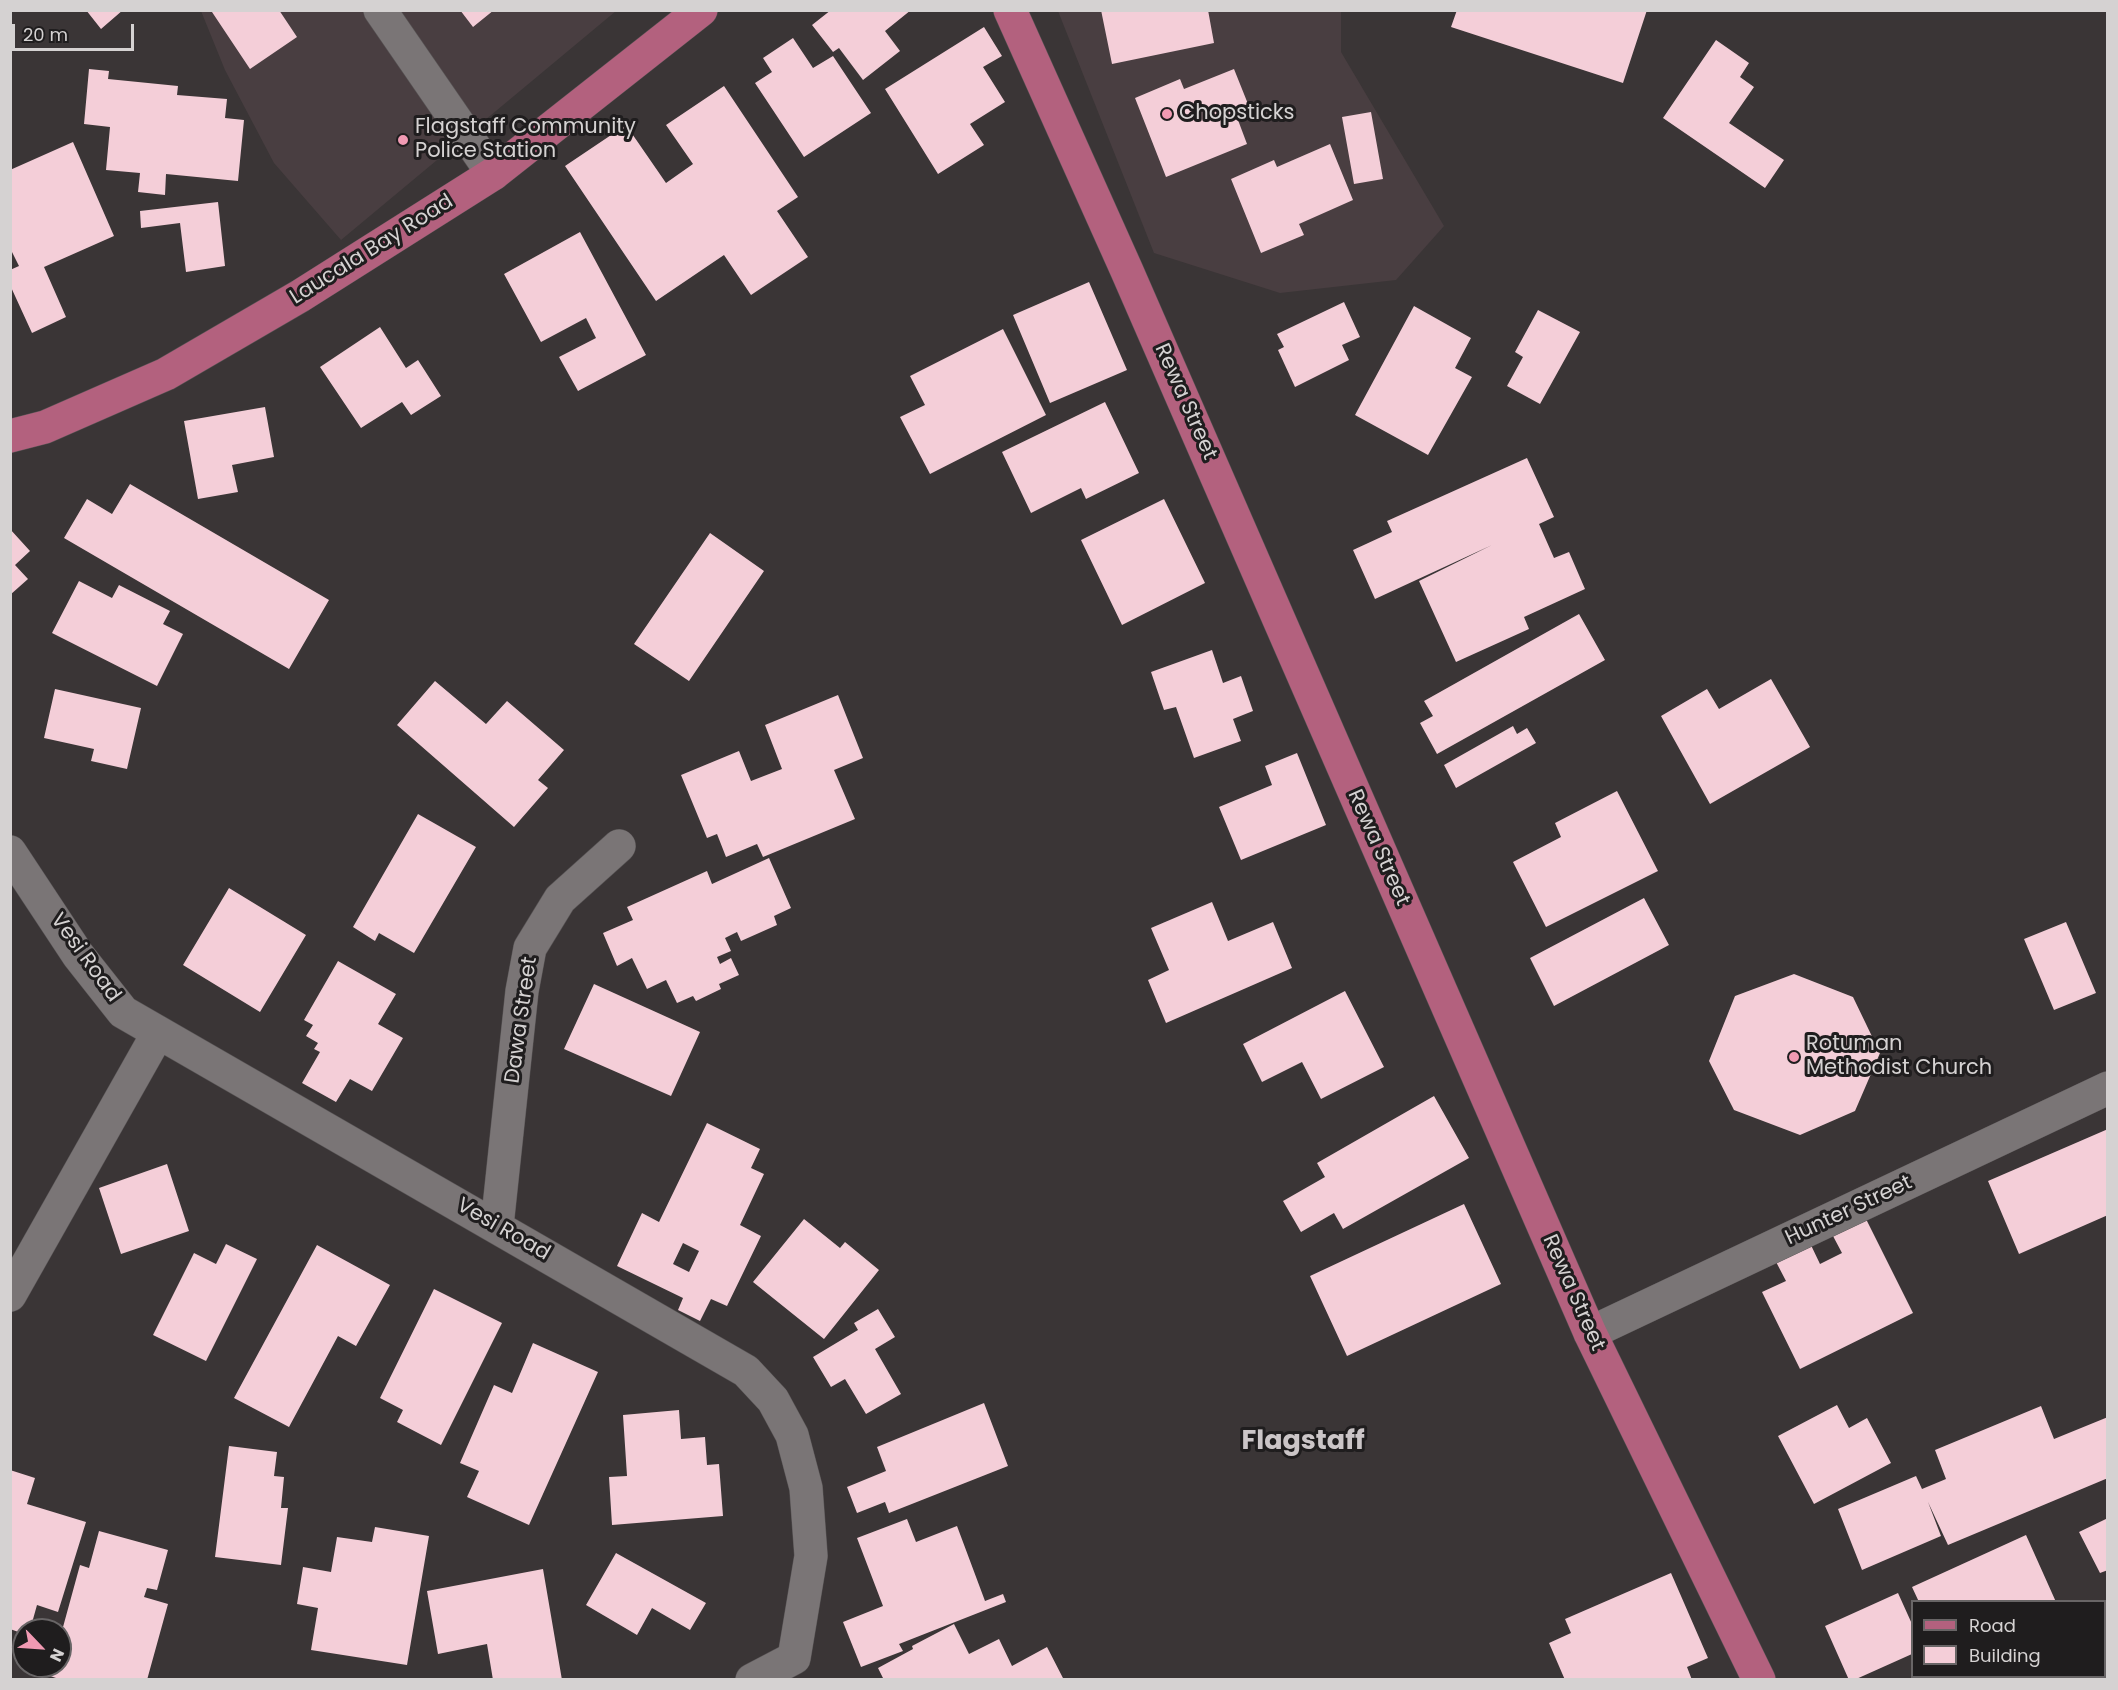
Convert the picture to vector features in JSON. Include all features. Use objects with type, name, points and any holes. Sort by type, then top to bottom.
[{"type":"main road","name":"Laucala Bay Road","points":[[10,436],[45,427],[166,374],[300,296],[493,174],[702,10]]},
{"type":"main road","name":"Rewa Street","points":[[1010,10],[1127,271],[1590,1333],[1759,1680]]},
{"type":"street","points":[[380,10],[493,174]]},
{"type":"street","name":"Dawa Street","points":[[497,1226],[522,991],[530,948],[560,899],[619,846]]},
{"type":"street","name":"Vesi Road","points":[[10,852],[78,955],[123,1012],[746,1371],[773,1400],[792,1435],[806,1488],[811,1556],[800,1669],[752,1680]]},
{"type":"street","points":[[10,1295],[158,1033]]},
{"type":"street","name":"Hunter Street","points":[[1590,1333],[2108,1088]]},
{"type":"shaded area","points":[[201,11],[616,11],[341,240],[274,163],[225,70]]},
{"type":"shaded area","points":[[1058,11],[1341,11],[1341,52],[1444,226],[1396,280],[1280,293],[1154,253]]},
{"type":"building","points":[[86,10],[123,10],[101,29]]},
{"type":"building","points":[[214,10],[279,10],[297,37],[250,69],[212,12]]},
{"type":"building","points":[[460,10],[494,10],[473,27]]},
{"type":"building","points":[[831,10],[911,10],[885,31],[900,51],[863,80],[839,48],[833,52],[812,25]]},
{"type":"building","points":[[1101,10],[1208,10],[1214,43],[1112,64]]},
{"type":"building","points":[[1457,10],[1647,10],[1623,83],[1451,27]]},
{"type":"building","points":[[984,27],[1002,56],[983,67],[1005,102],[970,124],[984,145],[938,174],[885,89]]},
{"type":"building","points":[[793,38],[813,68],[833,56],[871,113],[804,157],[755,83],[772,72],[763,58]]},
{"type":"building","points":[[1716,40],[1749,63],[1740,77],[1754,87],[1729,123],[1784,160],[1765,188],[1663,118]]},
{"type":"building","points":[[89,69],[109,71],[108,79],[178,86],[177,95],[227,99],[225,118],[244,120],[238,181],[166,174],[165,195],[138,192],[140,173],[106,170],[110,127],[84,124]]},
{"type":"building","points":[[1234,69],[1252,114],[1238,120],[1247,144],[1166,177],[1135,98],[1180,79],[1184,89]]},
{"type":"building","points":[[724,86],[798,197],[777,211],[808,257],[751,295],[724,255],[656,301],[565,166],[626,125],[666,183],[693,164],[666,125]]},
{"type":"building","points":[[1371,112],[1383,179],[1354,184],[1342,117]]},
{"type":"building","points":[[73,142],[114,236],[44,267],[66,317],[32,333],[10,285],[10,270],[19,266],[10,248],[10,170]]},
{"type":"building","points":[[1330,144],[1353,200],[1299,224],[1304,235],[1261,253],[1231,179],[1274,160],[1277,167]]},
{"type":"building","points":[[218,202],[225,266],[186,272],[180,223],[141,228],[140,211]]},
{"type":"building","points":[[580,232],[646,355],[578,391],[559,357],[596,338],[586,318],[541,342],[504,274]]},
{"type":"building","points":[[1089,282],[1127,370],[1050,403],[1013,315]]},
{"type":"building","points":[[1344,302],[1360,337],[1342,345],[1349,360],[1295,387],[1278,350],[1284,347],[1277,334]]},
{"type":"building","points":[[1414,306],[1471,338],[1455,368],[1472,377],[1428,455],[1355,415]]},
{"type":"building","points":[[1538,310],[1580,332],[1540,404],[1507,386],[1523,357],[1515,352]]},
{"type":"building","points":[[380,327],[406,368],[418,360],[441,396],[411,415],[402,402],[361,428],[320,367]]},
{"type":"building","points":[[1003,329],[1046,415],[930,474],[900,417],[925,405],[910,376]]},
{"type":"building","points":[[1105,402],[1139,473],[1086,499],[1081,488],[1031,513],[1002,452]]},
{"type":"building","points":[[265,407],[274,457],[232,465],[238,492],[198,499],[184,421]]},
{"type":"building","points":[[1527,458],[1554,517],[1539,524],[1554,558],[1569,552],[1585,589],[1524,617],[1529,629],[1456,662],[1419,581],[1492,545],[1375,599],[1353,550],[1392,532],[1387,521]]},
{"type":"building","points":[[130,484],[329,600],[289,669],[64,538],[87,499],[112,514]]},
{"type":"building","points":[[1164,499],[1205,583],[1122,625],[1081,540]]},
{"type":"building","points":[[10,529],[30,551],[15,565],[28,579],[10,595]]},
{"type":"building","points":[[710,533],[764,571],[689,681],[634,644]]},
{"type":"building","points":[[79,581],[112,598],[119,585],[170,611],[163,624],[183,634],[157,686],[52,633]]},
{"type":"building","points":[[1579,614],[1605,660],[1437,754],[1420,723],[1433,716],[1424,701]]},
{"type":"building","points":[[1212,650],[1223,683],[1241,676],[1253,711],[1233,719],[1241,741],[1194,758],[1176,707],[1164,710],[1151,672]]},
{"type":"building","points":[[1771,679],[1810,747],[1710,804],[1661,716],[1707,689],[1719,709]]},
{"type":"building","points":[[435,681],[486,724],[507,701],[564,750],[538,780],[548,788],[514,827],[397,725]]},
{"type":"building","points":[[55,689],[141,708],[127,769],[91,761],[94,749],[44,738]]},
{"type":"building","points":[[838,695],[863,758],[834,770],[855,819],[763,857],[757,844],[726,857],[717,834],[707,838],[681,775],[739,751],[751,781],[782,769],[765,725]]},
{"type":"building","points":[[1513,726],[1517,734],[1527,728],[1536,743],[1456,788],[1444,765]]},
{"type":"building","points":[[1297,753],[1326,825],[1241,860],[1219,807],[1272,785],[1265,766]]},
{"type":"building","points":[[1617,791],[1658,871],[1546,927],[1513,862],[1561,837],[1555,823]]},
{"type":"building","points":[[418,814],[476,847],[414,953],[379,933],[375,941],[353,927]]},
{"type":"building","points":[[769,858],[791,908],[774,916],[777,925],[741,941],[737,932],[725,938],[731,951],[717,957],[720,964],[731,958],[739,975],[719,984],[721,989],[696,1001],[693,996],[677,1003],[666,980],[647,989],[632,958],[617,966],[603,933],[633,920],[627,907],[707,871],[712,884]]},
{"type":"building","points":[[229,888],[306,935],[260,1012],[183,965]]},
{"type":"building","points":[[1644,898],[1669,945],[1554,1006],[1530,958]]},
{"type":"building","points":[[1212,902],[1228,941],[1273,922],[1292,968],[1166,1023],[1148,980],[1169,970],[1151,928]]},
{"type":"building","points":[[2066,922],[2096,993],[2054,1010],[2024,939]]},
{"type":"building","points":[[338,961],[396,994],[378,1024],[403,1038],[372,1091],[350,1079],[336,1102],[302,1083],[320,1052],[314,1049],[318,1043],[306,1036],[313,1025],[304,1020]]},
{"type":"building","name":"Rotuman Methodist Church","points":[[1794,974],[1853,997],[1880,1053],[1855,1111],[1800,1135],[1734,1110],[1709,1061],[1735,996]]},
{"type":"building","points":[[594,984],[700,1032],[671,1096],[564,1049]]},
{"type":"building","points":[[1345,991],[1384,1067],[1321,1099],[1302,1062],[1262,1082],[1243,1044]]},
{"type":"building","points":[[1434,1096],[1469,1158],[1343,1229],[1334,1213],[1301,1232],[1283,1201],[1325,1177],[1317,1163]]},
{"type":"building","points":[[707,1123],[760,1149],[751,1168],[764,1174],[740,1225],[761,1236],[727,1306],[711,1299],[700,1321],[678,1310],[683,1298],[617,1266],[642,1213],[659,1222]],"holes":[[[683,1243],[699,1251],[689,1272],[673,1264]]]},
{"type":"building","points":[[2108,1129],[2108,1215],[2019,1254],[1988,1181]]},
{"type":"building","points":[[167,1164],[189,1231],[121,1254],[99,1188]]},
{"type":"building","points":[[1464,1204],[1501,1284],[1347,1356],[1310,1276]]},
{"type":"building","points":[[804,1219],[840,1248],[845,1242],[879,1270],[824,1339],[753,1282]]},
{"type":"building","points":[[1866,1219],[1913,1313],[1800,1369],[1762,1292],[1786,1281],[1774,1258],[1809,1241],[1820,1264],[1842,1253],[1833,1236]]},
{"type":"building","points":[[226,1244],[257,1259],[206,1361],[153,1335],[194,1253],[216,1264]]},
{"type":"building","points":[[317,1245],[390,1285],[356,1346],[338,1336],[289,1427],[234,1398]]},
{"type":"building","points":[[434,1289],[502,1323],[441,1445],[397,1422],[403,1410],[380,1398]]},
{"type":"building","points":[[878,1309],[895,1337],[875,1349],[901,1394],[866,1414],[845,1379],[831,1387],[813,1357],[858,1330],[854,1323]]},
{"type":"building","points":[[533,1343],[598,1372],[529,1525],[467,1497],[479,1471],[460,1463],[494,1385],[512,1393]]},
{"type":"building","points":[[984,1403],[1008,1466],[889,1513],[885,1502],[857,1513],[847,1487],[886,1471],[877,1447]]},
{"type":"building","points":[[1837,1405],[1849,1428],[1867,1418],[1891,1463],[1814,1504],[1778,1436]]},
{"type":"building","points":[[2041,1406],[2054,1439],[2108,1417],[2108,1478],[1948,1545],[1928,1502],[1941,1536],[1862,1570],[1838,1509],[1916,1476],[1922,1489],[1946,1479],[1935,1450]]},
{"type":"building","points":[[679,1410],[681,1439],[705,1437],[707,1465],[719,1464],[723,1516],[612,1525],[609,1477],[627,1476],[623,1415]]},
{"type":"building","points":[[229,1446],[277,1452],[274,1476],[284,1477],[281,1508],[288,1508],[281,1565],[215,1557]]},
{"type":"building","points":[[10,1470],[35,1478],[27,1504],[86,1522],[58,1612],[37,1605],[33,1618],[12,1618],[12,1630],[10,1629]]},
{"type":"building","points":[[2108,1518],[2108,1570],[2100,1573],[2079,1532]]},
{"type":"building","points":[[907,1519],[916,1542],[957,1526],[985,1601],[1003,1594],[1006,1602],[899,1644],[903,1651],[861,1667],[843,1622],[883,1606],[857,1538]]},
{"type":"building","points":[[375,1527],[429,1536],[407,1665],[311,1650],[318,1608],[297,1604],[303,1567],[331,1572],[337,1537],[372,1542]]},
{"type":"building","points":[[99,1531],[168,1550],[157,1590],[147,1588],[144,1597],[168,1604],[147,1680],[62,1680],[56,1678],[72,1678],[72,1618],[65,1618],[80,1565],[89,1568]]},
{"type":"building","points":[[2026,1535],[2055,1600],[1918,1600],[1912,1587]]},
{"type":"building","points":[[616,1553],[706,1603],[690,1630],[652,1608],[637,1635],[586,1605]]},
{"type":"building","points":[[543,1569],[562,1680],[493,1680],[487,1644],[438,1654],[427,1591]]},
{"type":"building","points":[[1671,1573],[1708,1658],[1687,1667],[1692,1680],[1565,1680],[1549,1643],[1571,1633],[1565,1619]]},
{"type":"building","points":[[1898,1593],[1911,1622],[1911,1654],[1854,1680],[1849,1680],[1825,1626]]},
{"type":"building","points":[[954,1624],[969,1654],[999,1639],[1012,1666],[1047,1647],[1064,1680],[884,1680],[878,1668],[913,1649],[912,1646]]},
{"type":"building","points":[[2108,1671],[2108,1680],[2089,1680],[2106,1678]]},
{"type":"building","points":[[2042,1678],[2079,1678],[2080,1680],[2039,1680]]},
{"type":"place","name":"Chopsticks","points":[[1167,114]]},
{"type":"place","name":"Flagstaff Community Police Station","points":[[403,140]]},
{"type":"place","name":"Rotuman Methodist Church","points":[[1794,1057]]},
{"type":"district","name":"Flagstaff","points":[[1303,1442]]}]
